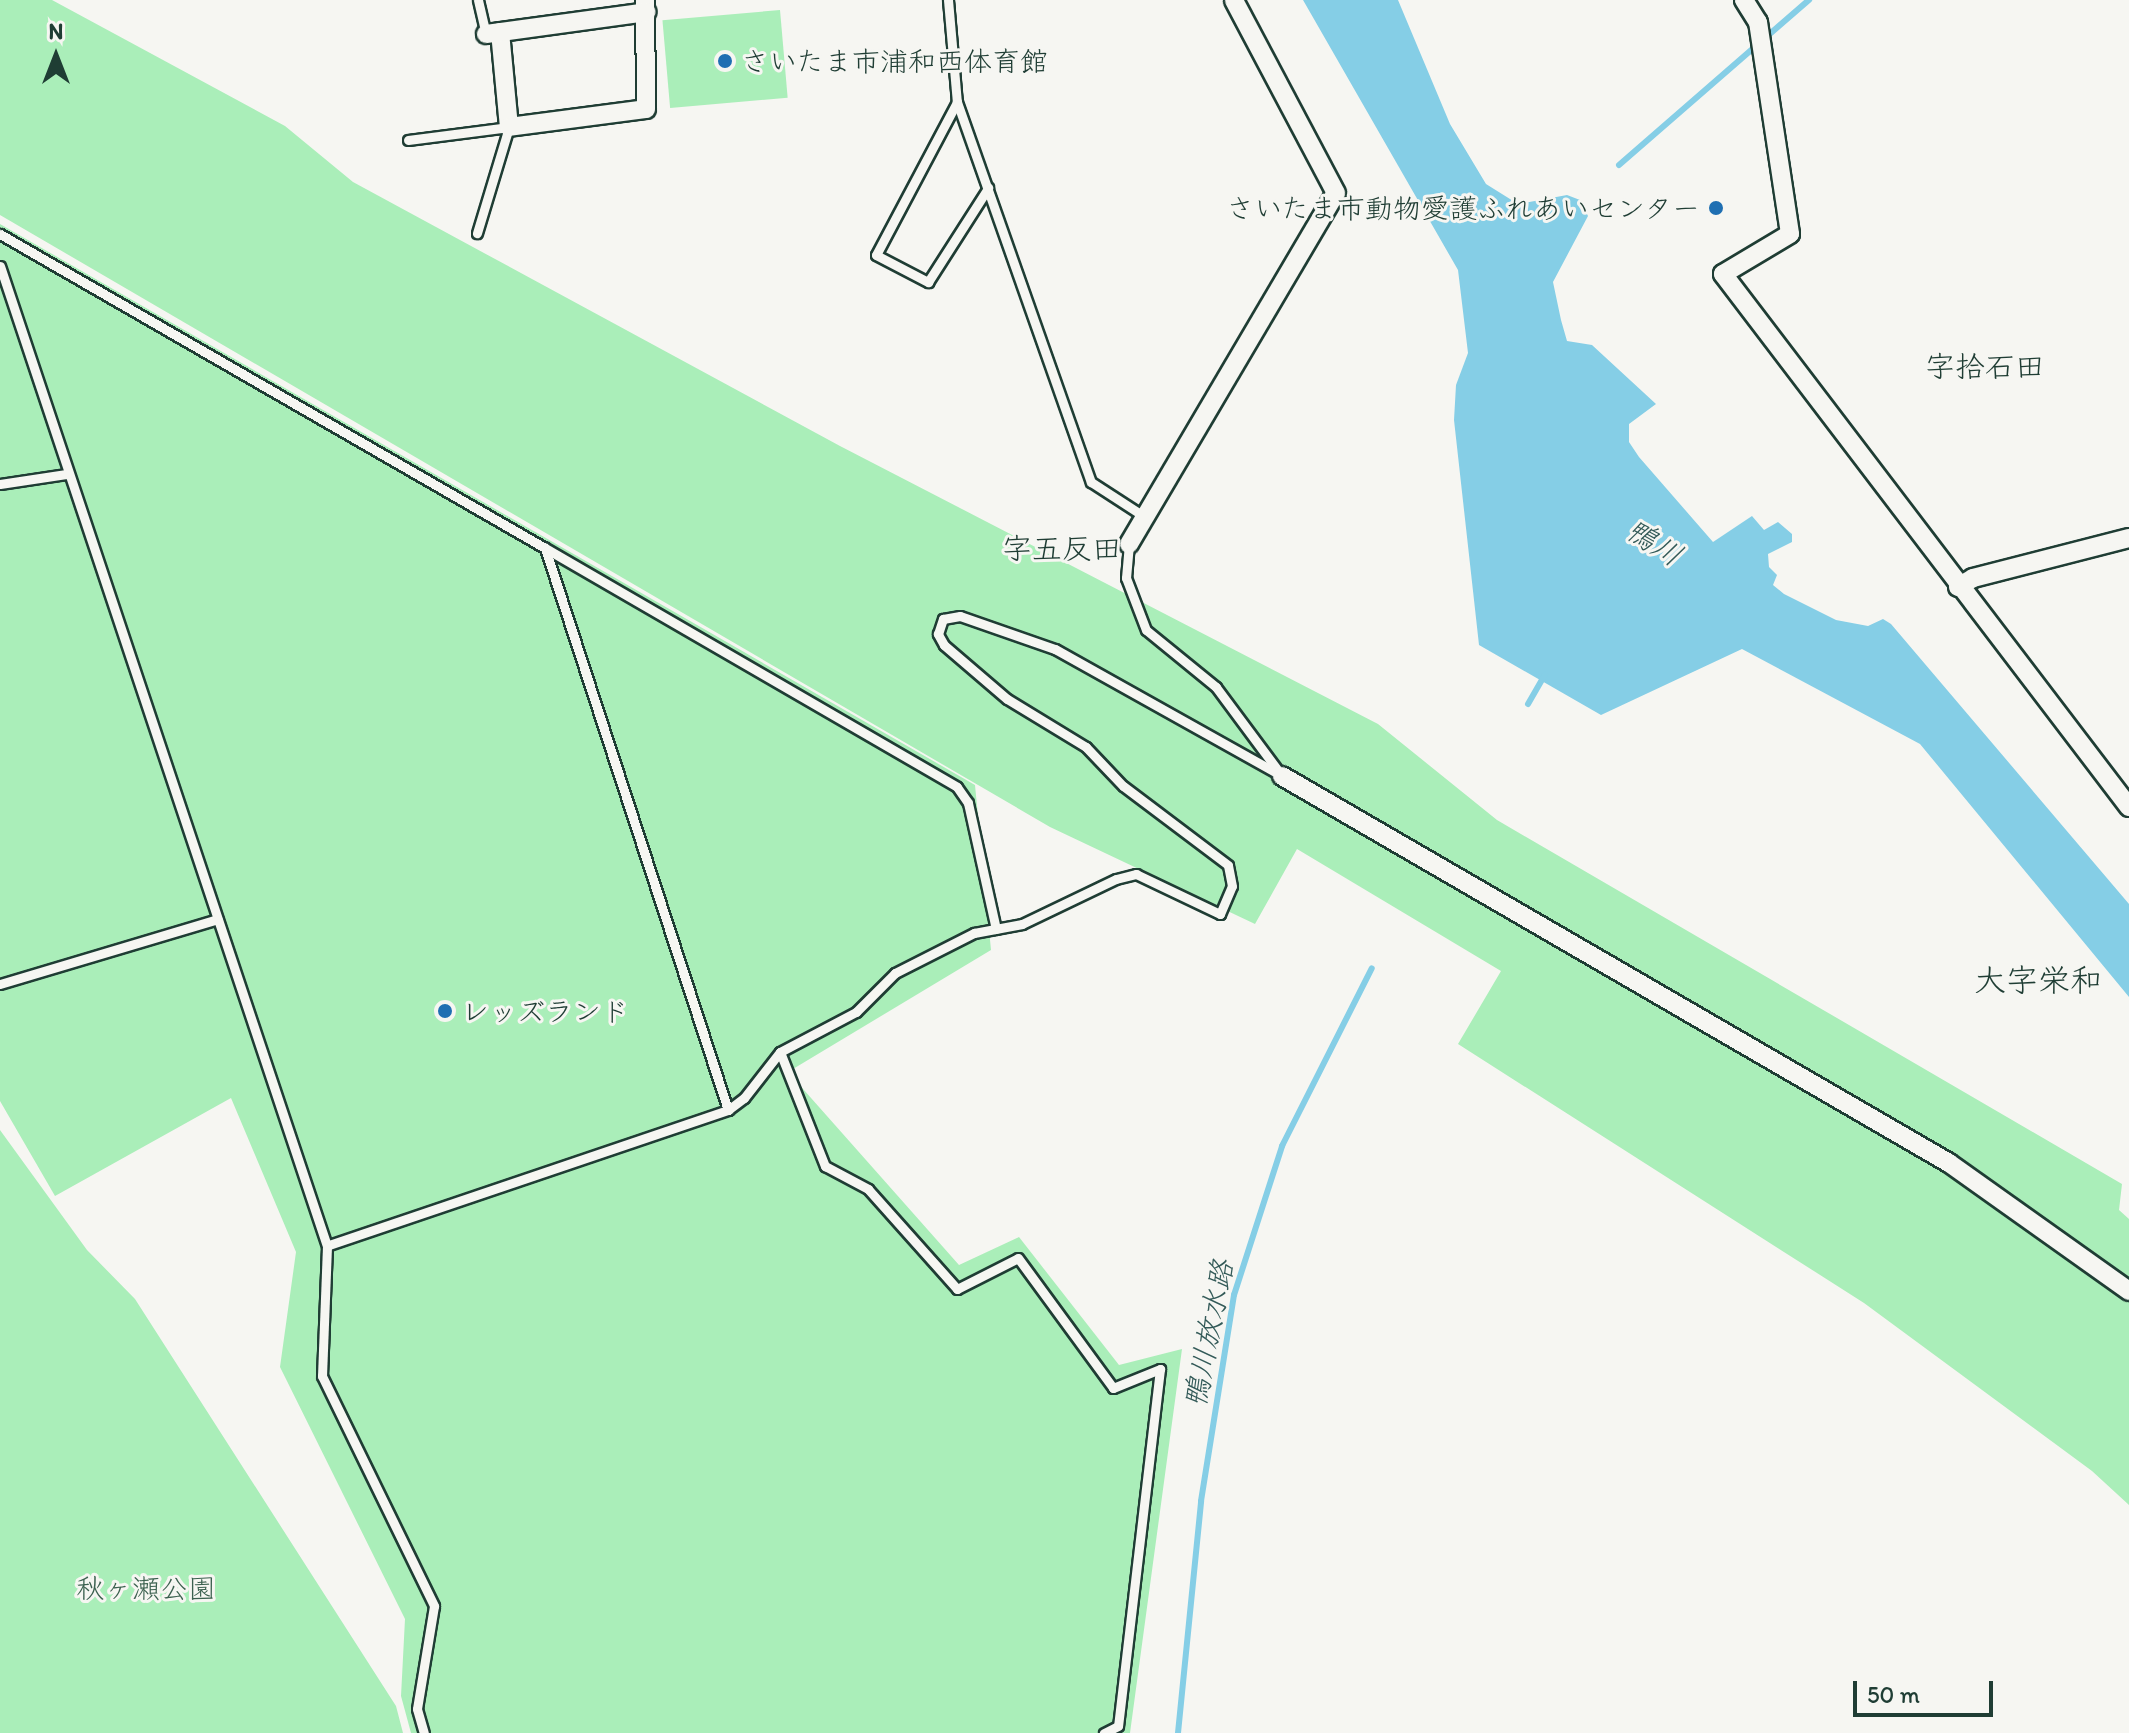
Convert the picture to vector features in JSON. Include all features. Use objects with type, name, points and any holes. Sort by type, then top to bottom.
[{"type":"street","points":[[1129,544],[1336,193],[1234,0]]},
{"type":"street","points":[[1744,0],[1759,32],[1790,234],[1723,274],[1958,587],[2129,807]]},
{"type":"street","points":[[646,6],[646,109],[509,127],[493,33],[646,6]]},
{"type":"street","points":[[1958,587],[1973,578],[2129,538]]},
{"type":"street","points":[[1282,776],[1937,1156],[2129,1291]]},
{"type":"lane","points":[[478,0],[493,33]]},
{"type":"lane","points":[[948,0],[957,102],[1091,482],[1145,517]]},
{"type":"lane","points":[[957,102],[876,255],[928,282],[988,188]]},
{"type":"lane","points":[[408,140],[509,127],[477,233]]},
{"type":"lane","points":[[0,234],[957,787],[968,803],[996,929]]},
{"type":"lane","points":[[0,266],[66,474],[327,1246],[322,1376],[434,1606],[417,1709],[424,1733]]},
{"type":"lane","points":[[0,484],[66,474]]},
{"type":"lane","points":[[1129,544],[1126,578],[1146,630],[1208,679],[1282,776]]},
{"type":"lane","points":[[545,548],[728,1110]]},
{"type":"lane","points":[[327,1246],[728,1110],[744,1098],[780,1052],[856,1012],[895,973],[974,933],[1022,924],[1116,879],[1136,874],[1220,914],[1233,874],[1217,856],[1123,786],[1086,747],[1022,710],[944,645],[939,623],[949,615],[1055,649],[1282,776]]},
{"type":"lane","points":[[0,984],[218,919]]},
{"type":"lane","points":[[780,1052],[825,1166],[868,1189],[957,1289],[1018,1258],[1113,1388],[1160,1369],[1118,1726],[1104,1733]]},
{"type":"green space","points":[[0,0],[52,0],[285,126],[353,182],[840,446],[1378,724],[1497,820],[2122,1184],[2119,1210],[2129,1219],[2129,1505],[2092,1471],[1864,1303],[1458,1044],[1501,971],[1297,849],[1255,924],[1050,827],[0,215]]},
{"type":"green space","name":"さいたま市浦和西体育館","points":[[780,10],[788,98],[670,108],[662,20]]},
{"type":"green space","name":"レッズランド","points":[[0,224],[975,785],[991,950],[788,1072],[959,1265],[1019,1237],[1119,1365],[1182,1349],[1130,1733],[411,1733],[401,1696],[405,1619],[280,1367],[296,1252],[231,1098],[55,1196],[0,1101]]},
{"type":"green space","name":"秋ヶ瀬公園","points":[[0,1130],[87,1250],[135,1299],[396,1706],[403,1733],[0,1733]]},
{"type":"water","name":"鴨川","points":[[1303,0],[1398,0],[1450,124],[1486,184],[1518,204],[1567,195],[1580,200],[1588,216],[1553,282],[1561,320],[1567,341],[1592,345],[1656,404],[1629,424],[1629,442],[1639,457],[1713,542],[1752,516],[1764,530],[1778,522],[1792,534],[1792,542],[1768,554],[1769,567],[1777,575],[1773,585],[1784,594],[1836,620],[1868,626],[1883,619],[1891,624],[2129,904],[2129,997],[1920,744],[1742,649],[1601,715],[1479,645],[1454,420],[1456,385],[1468,353],[1458,270]]},
{"type":"waterway","points":[[1619,165],[1809,0]]},
{"type":"waterway","name":"鴨川放水路","points":[[1528,704],[1545,674]]},
{"type":"waterway","name":"鴨川放水路","points":[[1178,1733],[1201,1501],[1234,1295],[1282,1146],[1372,968]]},
{"type":"place","name":"さいたま市浦和西体育館","points":[[725,61]]},
{"type":"place","name":"さいたま市動物愛護ふれあいセンター","points":[[1716,208]]},
{"type":"place","name":"レッズランド","points":[[445,1011]]},
{"type":"district","name":"字拾石田","points":[[1985,367]]},
{"type":"district","name":"字五反田","points":[[1062,549]]},
{"type":"district","name":"大字栄和","points":[[2038,980]]}]
